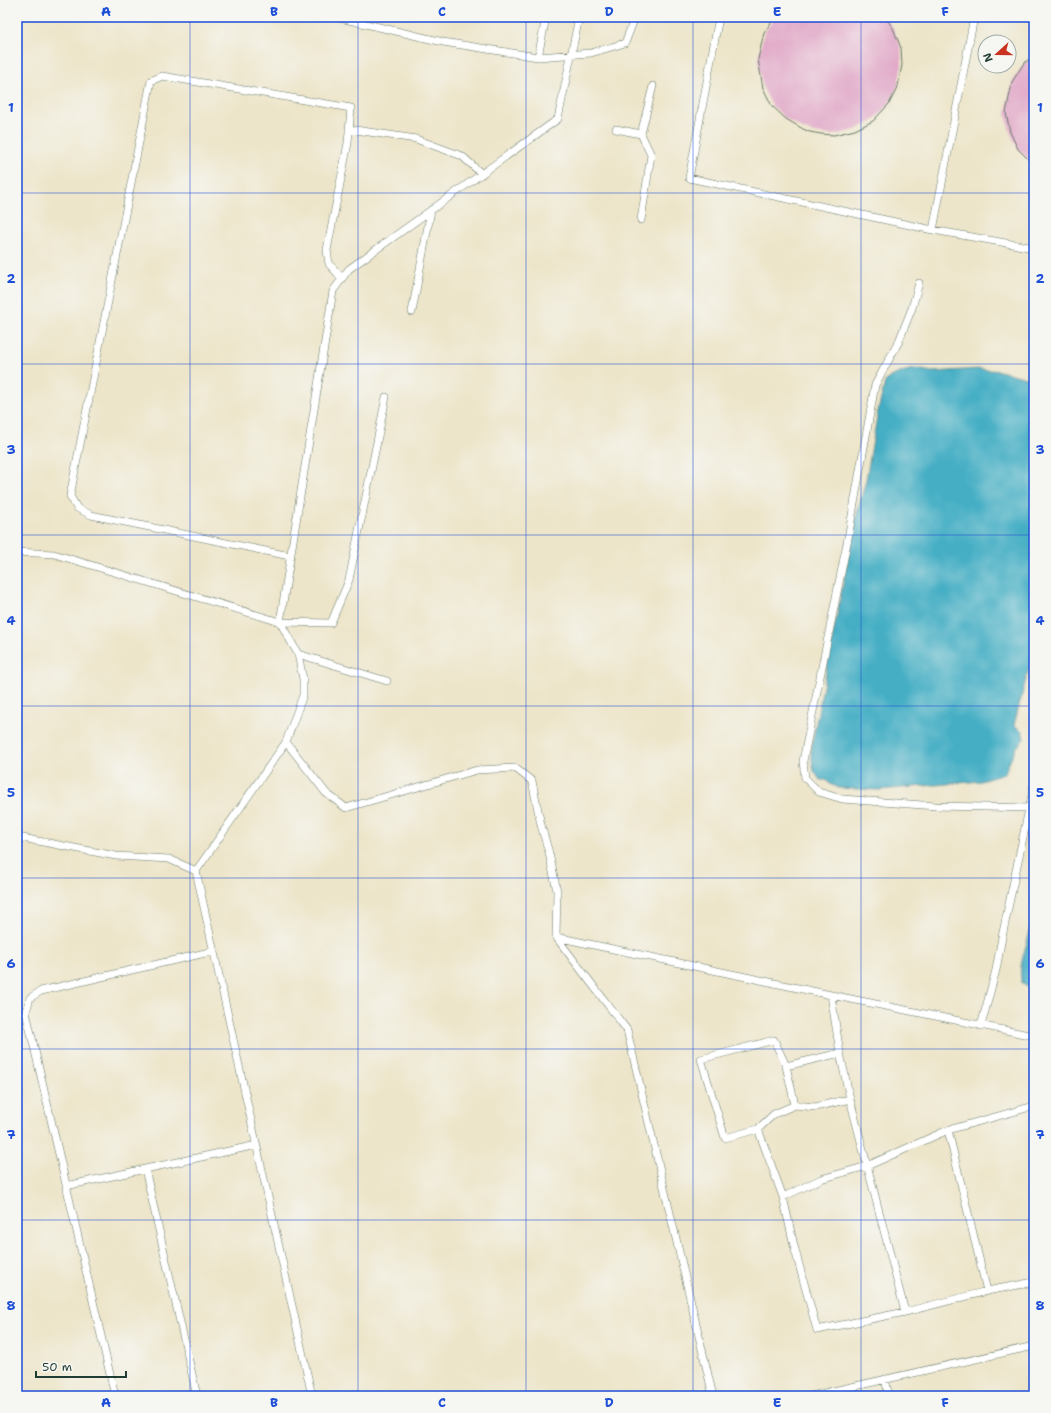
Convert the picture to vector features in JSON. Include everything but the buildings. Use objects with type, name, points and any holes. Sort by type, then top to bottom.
[{"type":"lane","points":[[336,17],[443,42],[538,57],[592,53],[625,42],[635,17]]},
{"type":"lane","points":[[538,57],[546,17]]},
{"type":"lane","points":[[312,1396],[196,871],[286,742],[303,695],[303,679],[298,654],[280,622],[332,291],[349,268],[558,120],[580,17]]},
{"type":"lane","points":[[719,17],[689,178],[933,230],[1034,248]]},
{"type":"lane","points":[[933,230],[974,17]]},
{"type":"lane","points":[[290,556],[90,515],[77,508],[70,496],[151,81],[162,76],[351,108],[342,176],[327,250],[329,264],[342,278]]},
{"type":"lane","points":[[641,220],[651,155],[641,134],[653,86]]},
{"type":"lane","points":[[349,129],[416,139],[462,156],[482,174]]},
{"type":"lane","points":[[616,129],[641,134]]},
{"type":"lane","points":[[412,312],[431,210]]},
{"type":"lane","points":[[919,283],[912,308],[899,341],[875,385],[848,538],[803,761],[806,778],[819,792],[842,799],[936,806],[1029,808]]},
{"type":"lane","points":[[17,552],[54,554],[280,622],[331,623],[349,580],[386,397]]},
{"type":"lane","points":[[298,654],[387,680]]},
{"type":"lane","points":[[286,742],[326,793],[346,808],[477,770],[515,768],[532,781],[557,891],[556,937],[628,1030],[713,1396]]},
{"type":"lane","points":[[982,1026],[996,970],[1034,785]]},
{"type":"lane","points":[[17,837],[116,856],[169,859],[196,871]]},
{"type":"lane","points":[[556,937],[1034,1036]]},
{"type":"lane","points":[[115,1396],[26,1012],[30,998],[41,991],[214,951]]},
{"type":"lane","points":[[831,995],[840,1054],[850,1099],[904,1312]]},
{"type":"lane","points":[[794,1105],[786,1066],[774,1040],[701,1059],[725,1138],[758,1129],[774,1114],[794,1105],[815,1107],[850,1099]]},
{"type":"lane","points":[[786,1066],[840,1054]]},
{"type":"lane","points":[[783,1197],[821,1179],[867,1166],[948,1130],[1034,1106]]},
{"type":"lane","points":[[758,1129],[783,1197],[795,1250],[817,1330],[904,1312],[987,1291],[1034,1282]]},
{"type":"lane","points":[[948,1130],[987,1291]]},
{"type":"lane","points":[[66,1186],[257,1145]]},
{"type":"lane","points":[[145,1169],[197,1396]]},
{"type":"lane","points":[[811,1396],[885,1378],[1034,1346]]},
{"type":"lane","points":[[885,1378],[889,1396]]},
{"type":"water","points":[[916,369],[932,372],[979,369],[1000,371],[1034,380],[1034,649],[1014,725],[1022,731],[1024,739],[1016,748],[1004,774],[981,781],[878,790],[839,788],[830,784],[826,780],[820,780],[814,771],[811,754],[813,739],[855,521],[866,480],[878,411],[885,382],[890,377],[905,371]]},
{"type":"water","points":[[1034,907],[1034,992],[1022,982],[1021,971],[1022,958],[1029,935]]}]
